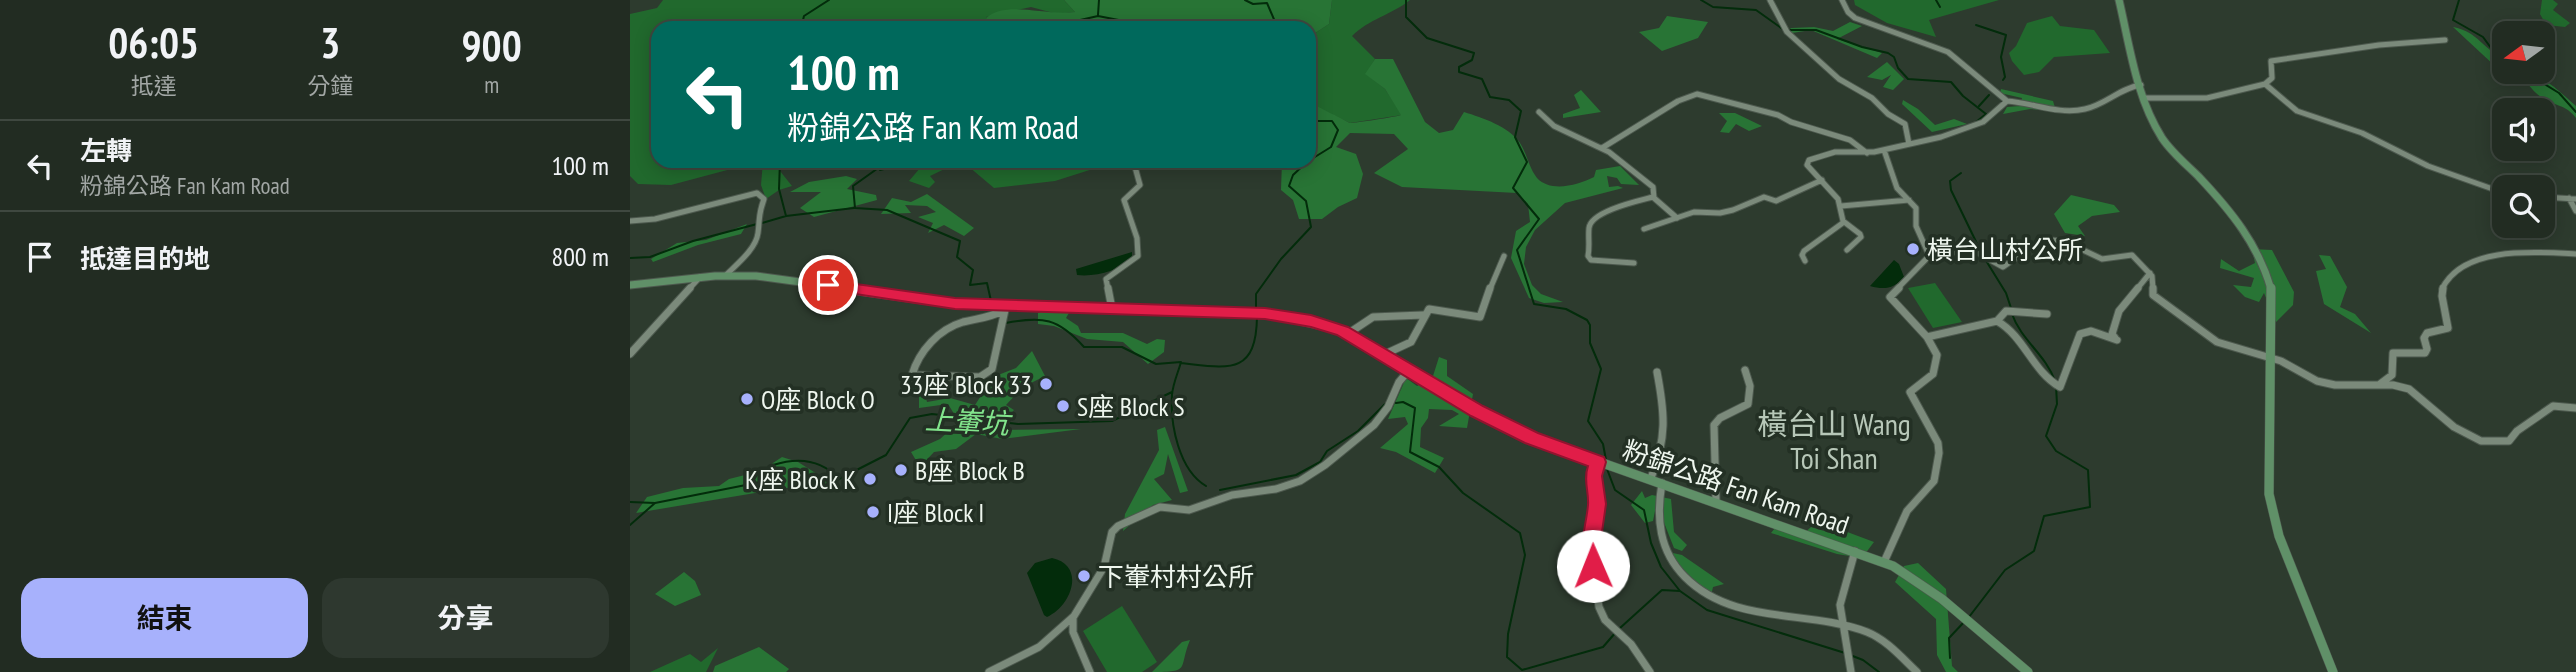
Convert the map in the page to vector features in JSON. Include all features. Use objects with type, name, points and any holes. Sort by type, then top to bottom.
[{"type":"main road","points":[[2119,0],[2151,121],[2165,142],[2242,226],[2258,248],[2267,270],[2272,293],[2269,494],[2276,526],[2333,672]]},
{"type":"main road","name":"粉錦公路 Fan Kam Road","points":[[630,285],[726,275],[787,279],[931,301],[1000,306],[1279,315],[1311,321],[1349,334],[1477,411],[1532,438],[1884,562],[1933,591],[2028,672]]},
{"type":"street","points":[[1770,0],[1786,30],[1839,79],[1872,98],[1888,114],[1902,122],[1907,128],[1909,144]]},
{"type":"street","points":[[1842,0],[1847,12],[1855,18],[1948,52],[2007,101],[2081,110],[2097,106],[2127,86],[2140,85]]},
{"type":"street","points":[[2144,98],[2209,97],[2265,84],[2272,78],[2271,61],[2379,45],[2445,40]]},
{"type":"street","points":[[2265,84],[2297,111],[2355,130],[2428,166],[2492,189]]},
{"type":"street","points":[[1602,148],[1614,136],[1651,120],[1685,96],[1697,94],[1778,115],[1791,122],[1850,140],[1867,153]]},
{"type":"street","points":[[1847,250],[1861,237],[1844,222],[1841,206],[1807,165],[1807,161],[1835,152],[1867,153],[1909,144],[1983,122],[2007,101]]},
{"type":"street","points":[[1539,112],[1554,126],[1602,148],[1653,187],[1653,197],[1677,218]]},
{"type":"street","points":[[1884,149],[1895,184],[1916,208],[1916,226],[1929,255]]},
{"type":"street","points":[[1112,309],[1106,279],[1138,256],[1137,239],[1124,200],[1140,185],[1135,168]]},
{"type":"street","points":[[1644,229],[1694,212],[1720,214],[1764,197],[1776,201],[1822,180]]},
{"type":"street","points":[[630,221],[655,219],[757,193],[764,200],[757,217],[757,238],[726,275]]},
{"type":"street","points":[[1634,263],[1591,260],[1588,256],[1591,242],[1589,227],[1593,219],[1605,212],[1653,197]]},
{"type":"street","points":[[2572,198],[2576,211]]},
{"type":"street","points":[[1841,206],[1857,201],[1879,203],[1909,200]]},
{"type":"street","points":[[1805,261],[1802,255],[1804,251],[1844,222]]},
{"type":"street","points":[[1884,562],[1907,511],[1936,475],[1938,443],[1910,392],[1912,387],[1933,374],[1937,367],[1937,355],[1927,337],[1890,296],[1929,255],[1974,251],[2003,267],[2041,241],[2055,240],[2069,243],[2102,259],[2133,256],[2150,273],[2153,295],[2222,345],[2270,358],[2326,384],[2378,385],[2409,389],[2463,433],[2492,443],[2512,439],[2517,431],[2553,406],[2576,408]]},
{"type":"street","points":[[2378,385],[2392,375],[2393,353],[2425,353],[2427,349],[2424,338],[2427,333],[2448,328],[2442,289],[2448,280],[2463,268],[2486,256],[2504,251],[2576,254]]},
{"type":"street","points":[[1385,354],[1410,342],[1423,315],[1433,308],[1476,318],[1481,316],[1488,300],[1495,269],[1504,256]]},
{"type":"street","points":[[1997,321],[2010,330],[2026,348],[2049,383],[2060,387],[2080,334],[2091,331],[2117,340],[2112,334],[2119,311],[2150,273]]},
{"type":"street","points":[[630,354],[700,277]]},
{"type":"street","points":[[1000,306],[992,369],[987,374],[980,377],[912,375],[915,364],[937,334],[963,322],[990,318],[1000,306]]},
{"type":"street","points":[[1927,337],[1997,321],[2006,311],[2047,314]]},
{"type":"street","points":[[1349,334],[1368,318],[1423,315]]},
{"type":"street","points":[[989,672],[1039,647],[1074,616],[1104,567],[1112,532],[1118,526],[1160,507],[1189,510],[1232,495],[1276,489],[1300,481],[1325,466],[1374,425],[1388,407],[1399,382],[1410,369]]},
{"type":"street","points":[[1716,501],[1714,425],[1721,417],[1740,411],[1746,406],[1751,390],[1745,370]]},
{"type":"street","points":[[1651,478],[1664,447],[1666,433],[1657,372]]},
{"type":"street","points":[[1598,462],[1593,476],[1597,504],[1590,546],[1600,607],[1605,620],[1626,640],[1650,672]]},
{"type":"street","points":[[1662,483],[1658,509],[1663,544],[1674,565],[1691,586],[1717,603],[1731,608],[1842,625],[1875,637],[1917,672]]},
{"type":"street","points":[[1852,672],[1842,625],[1841,598],[1855,551]]},
{"type":"street","points":[[1074,616],[1073,632],[1090,672]]},
{"type":"shaded area","points":[[663,0],[1064,0],[1075,12],[1057,14],[1031,7],[986,17],[989,21],[651,21],[651,168],[735,168],[671,185],[638,184],[630,176],[630,14],[657,8]]},
{"type":"shaded area","points":[[1332,0],[1410,0],[1352,36],[1375,59],[1366,74],[1385,89],[1402,115],[1350,123],[1316,106],[1316,32],[1329,24]]},
{"type":"shaded area","points":[[1854,0],[1999,0],[1929,20],[1936,37],[1887,23],[1855,5]]},
{"type":"shaded area","points":[[2542,0],[2553,0],[2558,4],[2553,10],[2570,23],[2565,27],[2555,26],[2555,21],[2544,21],[2540,14]]},
{"type":"shaded area","points":[[2052,16],[2060,26],[2094,30],[2110,53],[2054,57],[2039,72],[2024,75],[2009,53],[2016,46],[2027,23]]},
{"type":"shaded area","points":[[762,168],[778,168],[792,186],[779,190],[766,199],[761,185]]},
{"type":"shaded area","points":[[920,168],[947,168],[930,176],[935,182],[929,188],[909,181]]},
{"type":"shaded area","points":[[970,168],[1096,168],[1055,181],[994,188]]},
{"type":"shaded area","points":[[1132,252],[1132,257],[1127,262],[1114,269],[1100,274],[1077,275],[1076,269]]},
{"type":"shaded area","points":[[1894,260],[1899,264],[1904,277],[1889,288],[1870,286]]},
{"type":"shaded area","points":[[1935,283],[1962,322],[1933,328],[1908,288]]},
{"type":"shaded area","points":[[1052,558],[1063,562],[1069,569],[1072,586],[1063,604],[1047,617],[1027,573],[1035,563]]},
{"type":"shaded area","points":[[1122,606],[1157,662],[1142,672],[1107,672],[1083,631]]},
{"type":"shaded area","points":[[718,648],[706,672],[650,672],[690,654],[701,662]]},
{"type":"green space","points":[[1064,0],[1332,0],[1329,24],[1316,32],[1316,21],[989,21],[986,18],[1004,10],[1015,9],[1075,12]]},
{"type":"green space","points":[[1667,16],[1708,22],[1698,38],[1662,51],[1639,32],[1659,28]]},
{"type":"green space","points":[[1850,22],[1862,26],[1837,39],[1882,53],[1877,58],[1811,30],[1786,34],[1791,28],[1814,27],[1833,31]]},
{"type":"green space","points":[[2453,27],[2469,33],[2492,51],[2492,63]]},
{"type":"green space","points":[[1375,59],[1393,59],[1425,122],[1439,133],[1453,130],[1464,112],[1495,123],[1520,143],[1534,174],[1543,183],[1573,185],[1594,177],[1596,170],[1620,166],[1639,185],[1621,184],[1617,178],[1607,176],[1609,187],[1623,188],[1565,203],[1535,230],[1526,247],[1524,264],[1532,285],[1541,294],[1563,302],[1544,303],[1529,298],[1511,258],[1516,231],[1530,222],[1528,204],[1517,193],[1402,187],[1374,173],[1408,149],[1394,134],[1350,133],[1336,147],[1356,154],[1363,174],[1357,198],[1322,219],[1299,219],[1293,200],[1281,190],[1282,168],[1316,168],[1316,106],[1350,123],[1401,115],[1385,89],[1365,74]]},
{"type":"green space","points":[[1887,62],[1904,79],[1893,90],[1883,87],[1891,75],[1882,80],[1867,77]]},
{"type":"green space","points":[[2528,84],[2549,84],[2556,88],[2576,106],[2576,118],[2568,110],[2555,104],[2555,98],[2543,98]]},
{"type":"green space","points":[[2001,89],[2053,101],[2056,111],[2030,109],[2003,114],[2007,107],[2020,106],[2022,98],[2000,93]]},
{"type":"green space","points":[[1581,90],[1601,112],[1563,118],[1563,114],[1580,108],[1574,95]]},
{"type":"green space","points":[[1903,100],[1918,109],[1935,125],[1954,119],[1967,124],[1932,132],[1902,104]]},
{"type":"green space","points":[[1719,113],[1735,113],[1762,126],[1749,131],[1736,124],[1729,133],[1720,132],[1727,121]]},
{"type":"green space","points":[[846,176],[857,179],[847,189],[876,195],[877,200],[814,217],[800,208],[821,192],[790,192],[809,182]]},
{"type":"green space","points":[[927,194],[974,228],[964,236],[944,225],[928,233],[933,223],[918,217],[936,212],[927,206],[905,205],[911,213],[881,214],[892,198],[911,202]]},
{"type":"green space","points":[[2071,195],[2114,205],[2120,212],[2092,216],[2078,226],[2085,236],[2065,233],[2054,214]]},
{"type":"green space","points":[[747,224],[741,234],[698,245],[653,262],[651,259],[677,243],[706,240]]},
{"type":"green space","points":[[2252,249],[2272,250],[2294,292],[2293,305],[2276,322],[2264,293],[2259,302],[2245,297],[2233,285],[2251,287],[2254,278],[2220,268],[2221,259],[2239,271],[2255,263]]},
{"type":"green space","points":[[2319,255],[2330,256],[2347,287],[2340,307],[2355,314],[2371,333],[2324,304],[2316,271],[2326,269]]},
{"type":"green space","points":[[1058,306],[1070,311],[1066,318],[1078,326],[1081,333],[1123,333],[1147,344],[1157,339],[1165,340],[1164,352],[1148,364],[1123,342],[1087,339],[1054,326],[1038,324],[1038,313]]},
{"type":"green space","points":[[1032,351],[1045,376],[1023,387],[1006,405],[1014,410],[996,430],[1081,429],[1002,439],[976,434],[956,449],[934,452],[920,467],[911,452],[940,439],[959,422],[948,404],[919,408],[919,389],[913,389],[913,384],[921,379],[927,402],[950,398],[975,405],[993,377],[1016,368]]},
{"type":"green space","points":[[1439,357],[1447,360],[1447,376],[1473,394],[1467,428],[1439,426],[1459,414],[1452,410],[1429,409],[1428,418],[1421,428],[1420,447],[1444,458],[1435,473],[1396,452],[1380,448],[1408,424],[1405,417],[1388,419],[1406,378],[1417,386],[1433,376]]},
{"type":"green space","points":[[1165,427],[1188,491],[1180,493],[1168,454],[1164,474],[1154,479],[1172,500],[1153,505],[1123,531],[1125,514],[1159,450],[1157,430]]},
{"type":"green space","points":[[782,457],[798,462],[838,487],[784,488],[636,513],[647,497],[683,488],[719,486],[729,479],[761,471]]},
{"type":"green space","points":[[1642,491],[1645,498],[1652,495],[1671,499],[1674,532],[1687,545],[1682,551],[1674,548],[1663,520],[1655,511],[1653,521],[1645,523],[1631,505]]},
{"type":"green space","points":[[1811,527],[1834,534],[1842,530],[1874,542],[1862,558],[1837,554],[1771,533],[1775,528],[1800,537]]},
{"type":"green space","points":[[1673,553],[1682,555],[1724,584],[1713,587],[1711,596],[1676,564]]},
{"type":"green space","points":[[1918,563],[1946,589],[1952,666],[1958,672],[1946,672],[1937,655],[1936,619],[1895,582],[1904,566]]},
{"type":"green space","points":[[684,572],[695,581],[701,595],[675,606],[655,594]]},
{"type":"green space","points":[[1190,640],[1182,667],[1173,671],[1152,672],[1182,642]]},
{"type":"green space","points":[[759,647],[789,669],[786,672],[713,672],[715,666]]},
{"type":"waterway","points":[[803,21],[804,16],[829,0]]},
{"type":"waterway","points":[[1098,15],[1099,0]]},
{"type":"waterway","points":[[1245,0],[1253,4],[1267,3],[1275,21]]},
{"type":"waterway","points":[[1406,0],[1406,17],[1427,38],[1474,53],[1472,60],[1459,67],[1459,72],[1482,79],[1490,97],[1509,100],[1521,111],[1515,137],[1527,162],[1513,188],[1539,219],[1517,250],[1534,304],[1566,309],[1587,320],[1590,325],[1590,343],[1601,369],[1588,421],[1603,444],[1606,460]]},
{"type":"waterway","points":[[1701,0],[1713,7],[1756,10],[1784,30]]},
{"type":"waterway","points":[[1936,0],[1940,7]]},
{"type":"waterway","points":[[2459,0],[2453,20],[2483,37],[2492,49]]},
{"type":"waterway","points":[[1076,21],[1098,16],[1124,21]]},
{"type":"waterway","points":[[1976,25],[2006,35],[2001,57],[2005,77],[2003,80]]},
{"type":"waterway","points":[[1790,30],[1816,30],[1862,47],[1888,53],[1894,57],[1898,68],[1908,79],[1951,82],[1963,96],[1986,114],[1976,122]]},
{"type":"waterway","points":[[2544,84],[2559,93],[2576,112]]},
{"type":"waterway","points":[[1979,106],[1989,95]]},
{"type":"waterway","points":[[1316,121],[1332,121],[1338,130],[1331,147],[1316,156]]},
{"type":"waterway","points":[[780,168],[779,189],[786,216]]},
{"type":"waterway","points":[[878,168],[853,186],[855,208],[887,210],[960,241],[957,257],[973,270],[970,285],[987,283],[991,301]]},
{"type":"waterway","points":[[880,170],[888,168]]},
{"type":"waterway","points":[[1256,311],[1256,294],[1281,259],[1311,227],[1306,201],[1289,186],[1293,175],[1300,168]]},
{"type":"waterway","points":[[1961,173],[1950,181],[1951,190],[1982,254]]},
{"type":"waterway","points":[[786,216],[854,208]]},
{"type":"waterway","points":[[762,223],[786,216]]},
{"type":"waterway","points":[[630,258],[650,257],[693,241],[757,224]]},
{"type":"waterway","points":[[1985,259],[2006,293],[2011,308]]},
{"type":"waterway","points":[[2012,314],[2021,332],[2046,363],[2055,381]]},
{"type":"waterway","points":[[1181,363],[1225,366],[1245,359],[1251,350],[1257,317]]},
{"type":"waterway","points":[[1006,323],[1030,320],[1049,322],[1066,330],[1084,347],[1122,347],[1156,364],[1181,362],[1172,395],[1175,433],[1189,469],[1206,486]]},
{"type":"waterway","points":[[1969,617],[2005,570],[2034,551],[2044,516],[2090,507],[2088,470],[2056,451],[2046,436],[2057,404],[2056,386]]},
{"type":"waterway","name":"上輋坑","points":[[655,503],[761,482],[773,465],[791,461],[817,464],[839,479],[886,455],[910,418],[932,414],[1018,424],[1112,421],[1172,392]]},
{"type":"waterway","points":[[1396,403],[1403,402],[1415,408],[1410,452],[1439,467],[1463,493],[1520,533],[1525,555],[1508,634],[1507,657],[1522,670],[1603,647],[1616,632]]},
{"type":"waterway","points":[[1220,490],[1296,475],[1320,462],[1327,451],[1358,431],[1385,404]]},
{"type":"waterway","points":[[1607,469],[1615,490],[1644,510],[1651,543],[1661,567],[1680,591]]},
{"type":"waterway","name":"上輋坑","points":[[630,502],[655,503]]},
{"type":"waterway","points":[[630,525],[655,503]]},
{"type":"waterway","points":[[1620,628],[1662,590],[1680,591]]},
{"type":"waterway","points":[[1680,591],[1707,610],[1845,653]]},
{"type":"waterway","points":[[1950,658],[1949,638],[1965,621]]},
{"type":"waterway","points":[[1850,655],[1863,660],[1879,672]]},
{"type":"place","name":"橫台山村公所","points":[[1913,249]]},
{"type":"place","name":"33座 Block 33","points":[[1046,384]]},
{"type":"place","name":"O座 Block O","points":[[747,399]]},
{"type":"place","name":"S座 Block S","points":[[1063,406]]},
{"type":"place","name":"B座 Block B","points":[[901,470]]},
{"type":"place","name":"K座 Block K","points":[[870,479]]},
{"type":"place","name":"I座 Block I","points":[[873,512]]},
{"type":"place","name":"下輋村村公所","points":[[1084,576]]},
{"type":"district","name":"橫台山 Wang Toi Shan","points":[[1834,440]]},
{"type":"route","points":[[828,285],[955,304],[1265,314],[1326,325],[1385,354],[1477,411],[1532,438],[1598,462],[1593,476],[1597,504],[1590,546],[1593,566]]}]
